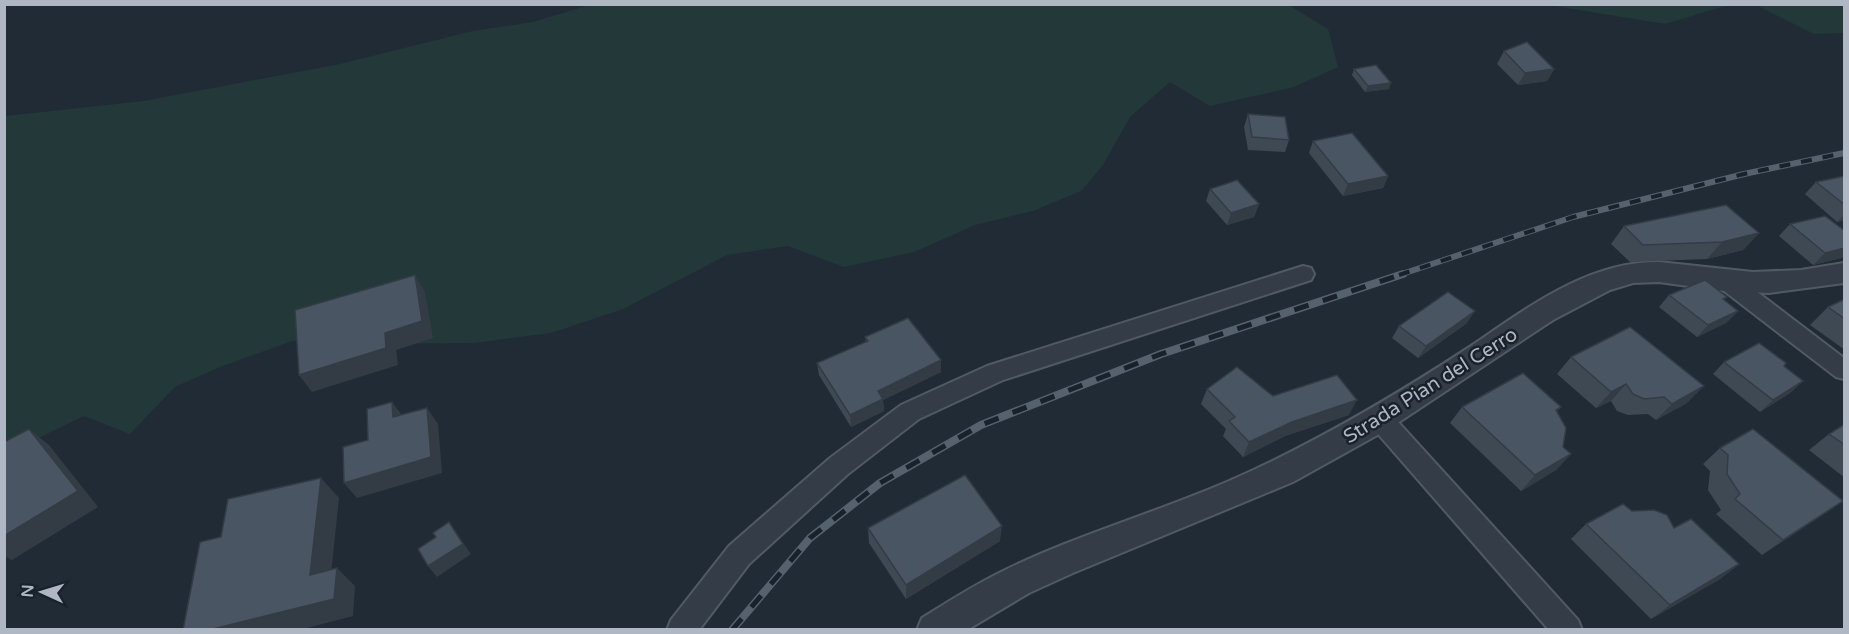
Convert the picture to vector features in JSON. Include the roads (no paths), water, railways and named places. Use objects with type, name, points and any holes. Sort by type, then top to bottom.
[{"type":"street","name":"Strada Pian del Cerro","points":[[935,630],[959,612],[1062,561],[1280,473],[1381,420],[1574,293],[1622,275],[1667,272],[1727,281],[1770,281],[1845,273]]},
{"type":"street","points":[[681,630],[739,555],[839,466],[910,412],[995,374],[1303,274]]},
{"type":"street","points":[[1727,281],[1845,370]]},
{"type":"street","points":[[1381,420],[1568,630]]},
{"type":"railway","points":[[1399,275],[1573,217],[1744,174],[1844,153]]},
{"type":"railway","points":[[732,630],[810,538],[880,483],[981,425],[1161,354],[1403,274]]}]
